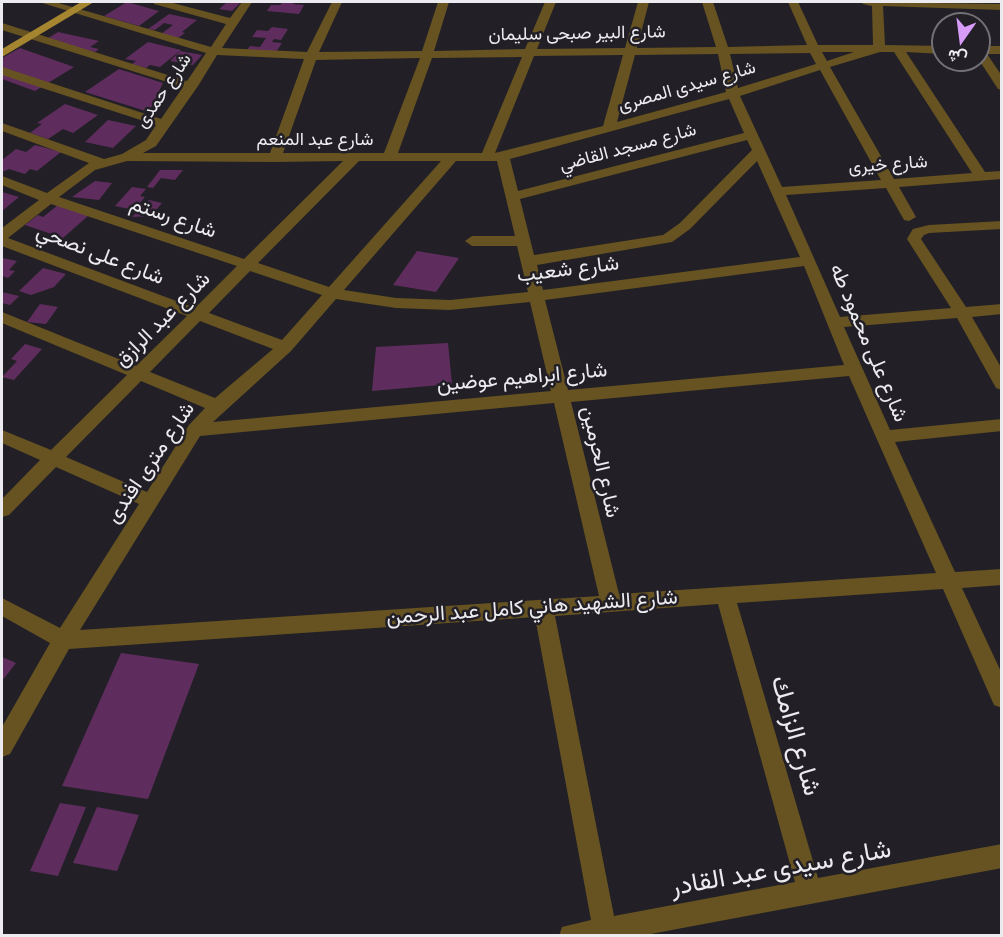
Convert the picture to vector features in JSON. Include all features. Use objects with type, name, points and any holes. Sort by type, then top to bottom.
[{"type":"main road","points":[[2,54],[88,2]]},
{"type":"street","name":"شارع البير صبحى سليمان","points":[[45,2],[212,51],[311,56],[879,48],[931,50]]},
{"type":"street","points":[[158,2],[231,22]]},
{"type":"street","name":"شارع حمدى","points":[[2,236],[90,167],[127,157],[152,143],[192,86],[231,22],[247,2]]},
{"type":"street","points":[[275,158],[311,56],[338,2]]},
{"type":"street","points":[[389,158],[427,54],[443,2]]},
{"type":"street","points":[[495,157],[549,2]]},
{"type":"street","points":[[609,128],[643,2]]},
{"type":"street","name":"شارع على محمود طه","points":[[707,2],[723,50],[733,94],[809,261],[833,323],[947,580],[1002,698]]},
{"type":"street","points":[[793,2],[814,49],[909,217]]},
{"type":"street","points":[[865,2],[1002,7]]},
{"type":"street","points":[[877,2],[879,48]]},
{"type":"street","points":[[2,26],[192,86]]},
{"type":"street","name":"شارع سيدى المصرى","points":[[495,157],[733,94],[879,48]]},
{"type":"street","points":[[898,49],[981,177]]},
{"type":"street","points":[[991,69],[1002,86]]},
{"type":"street","points":[[2,71],[165,124]]},
{"type":"street","points":[[2,127],[102,163]]},
{"type":"street","name":"شارع مسجد القاضي","points":[[513,197],[752,135]]},
{"type":"street","points":[[529,261],[667,239],[686,226],[759,152]]},
{"type":"street","name":"شارع عبد المنعم","points":[[127,157],[495,157]]},
{"type":"street","name":"شارع مترى افندى","points":[[2,747],[63,640],[195,430],[217,406],[285,346],[452,157]]},
{"type":"street","name":"شارع الحرمين","points":[[495,157],[513,197],[611,603]]},
{"type":"street","name":"شارع عبد الرازق","points":[[2,510],[354,158]]},
{"type":"street","name":"شارع خيرى","points":[[777,192],[1002,175]]},
{"type":"street","name":"شارع رستم","points":[[2,180],[50,199],[332,293]]},
{"type":"street","points":[[1002,225],[929,229],[915,236],[914,239],[961,312],[1002,384]]},
{"type":"street","name":"شارع على نصحي","points":[[2,241],[285,346]]},
{"type":"street","points":[[472,241],[524,241]]},
{"type":"street","name":"شارع شعيب","points":[[332,293],[421,305],[537,296],[809,261]]},
{"type":"street","points":[[833,323],[1002,309]]},
{"type":"street","points":[[2,317],[217,406]]},
{"type":"street","name":"شارع ابراهيم عوضين","points":[[195,430],[854,370]]},
{"type":"street","points":[[884,437],[1002,425]]},
{"type":"street","points":[[2,436],[150,501]]},
{"type":"street","name":"شارع الشهيد هاني كامل عبد الرحمن","points":[[63,640],[1002,577]]},
{"type":"street","name":"شارع الزامك","points":[[725,595],[810,893]]},
{"type":"street","points":[[2,606],[63,640]]},
{"type":"street","points":[[543,608],[606,933]]},
{"type":"street","name":"شارع سيدى عبد القادر","points":[[571,936],[606,933],[1002,856]]},
{"type":"building","points":[[127,2],[159,11],[139,26],[104,16]]},
{"type":"building","points":[[227,2],[241,2],[232,11],[219,9]]},
{"type":"building","points":[[283,2],[304,5],[299,14],[267,11],[271,5],[280,5]]},
{"type":"building","points":[[169,14],[197,20],[178,38],[161,34],[173,25],[164,23],[155,30],[148,29]]},
{"type":"building","points":[[272,27],[288,29],[281,40],[274,39],[272,42],[282,43],[276,52],[247,50],[250,46],[260,47],[266,38],[252,37],[257,30],[268,31]]},
{"type":"building","points":[[58,32],[99,41],[90,47],[99,49],[95,52],[45,40]]},
{"type":"building","points":[[148,42],[181,50],[160,67],[150,65],[146,68],[132,64],[136,61],[125,59]]},
{"type":"building","points":[[20,48],[74,67],[35,91],[2,79],[2,58]]},
{"type":"building","points":[[180,51],[202,55],[193,65],[170,61]]},
{"type":"building","points":[[119,69],[163,83],[149,112],[85,92]]},
{"type":"building","points":[[65,104],[98,115],[73,133],[63,129],[48,139],[30,133],[42,124],[37,123]]},
{"type":"building","points":[[108,120],[136,126],[113,148],[85,142]]},
{"type":"building","points":[[35,145],[61,152],[37,171],[30,169],[25,174],[9,169],[2,172],[2,160],[16,149],[26,152]]},
{"type":"building","points":[[160,170],[183,170],[175,180],[161,178],[153,188],[147,187]]},
{"type":"building","points":[[95,181],[112,183],[99,200],[72,197]]},
{"type":"building","points":[[132,187],[146,189],[140,196],[145,197],[134,210],[115,206]]},
{"type":"building","points":[[2,192],[19,197],[2,211]]},
{"type":"building","points":[[149,200],[162,203],[151,216],[132,217]]},
{"type":"building","points":[[58,205],[89,215],[63,238],[25,225],[38,215],[43,217]]},
{"type":"building","points":[[417,251],[459,258],[436,292],[393,285]]},
{"type":"building","points":[[2,258],[17,261],[9,270],[15,271],[8,278],[2,276]]},
{"type":"building","points":[[43,268],[66,274],[54,287],[31,295],[19,291]]},
{"type":"building","points":[[2,292],[19,296],[10,305],[2,303]]},
{"type":"building","points":[[40,304],[58,307],[46,324],[27,322]]},
{"type":"building","points":[[448,343],[452,384],[372,391],[376,347]]},
{"type":"building","points":[[25,344],[42,349],[14,380],[2,377],[17,361],[11,359]]},
{"type":"building","points":[[121,653],[199,664],[148,799],[62,786]]},
{"type":"building","points":[[2,657],[16,663],[2,681]]},
{"type":"building","points":[[60,803],[86,807],[58,876],[30,871]]},
{"type":"building","points":[[97,807],[139,815],[117,871],[73,863]]}]
